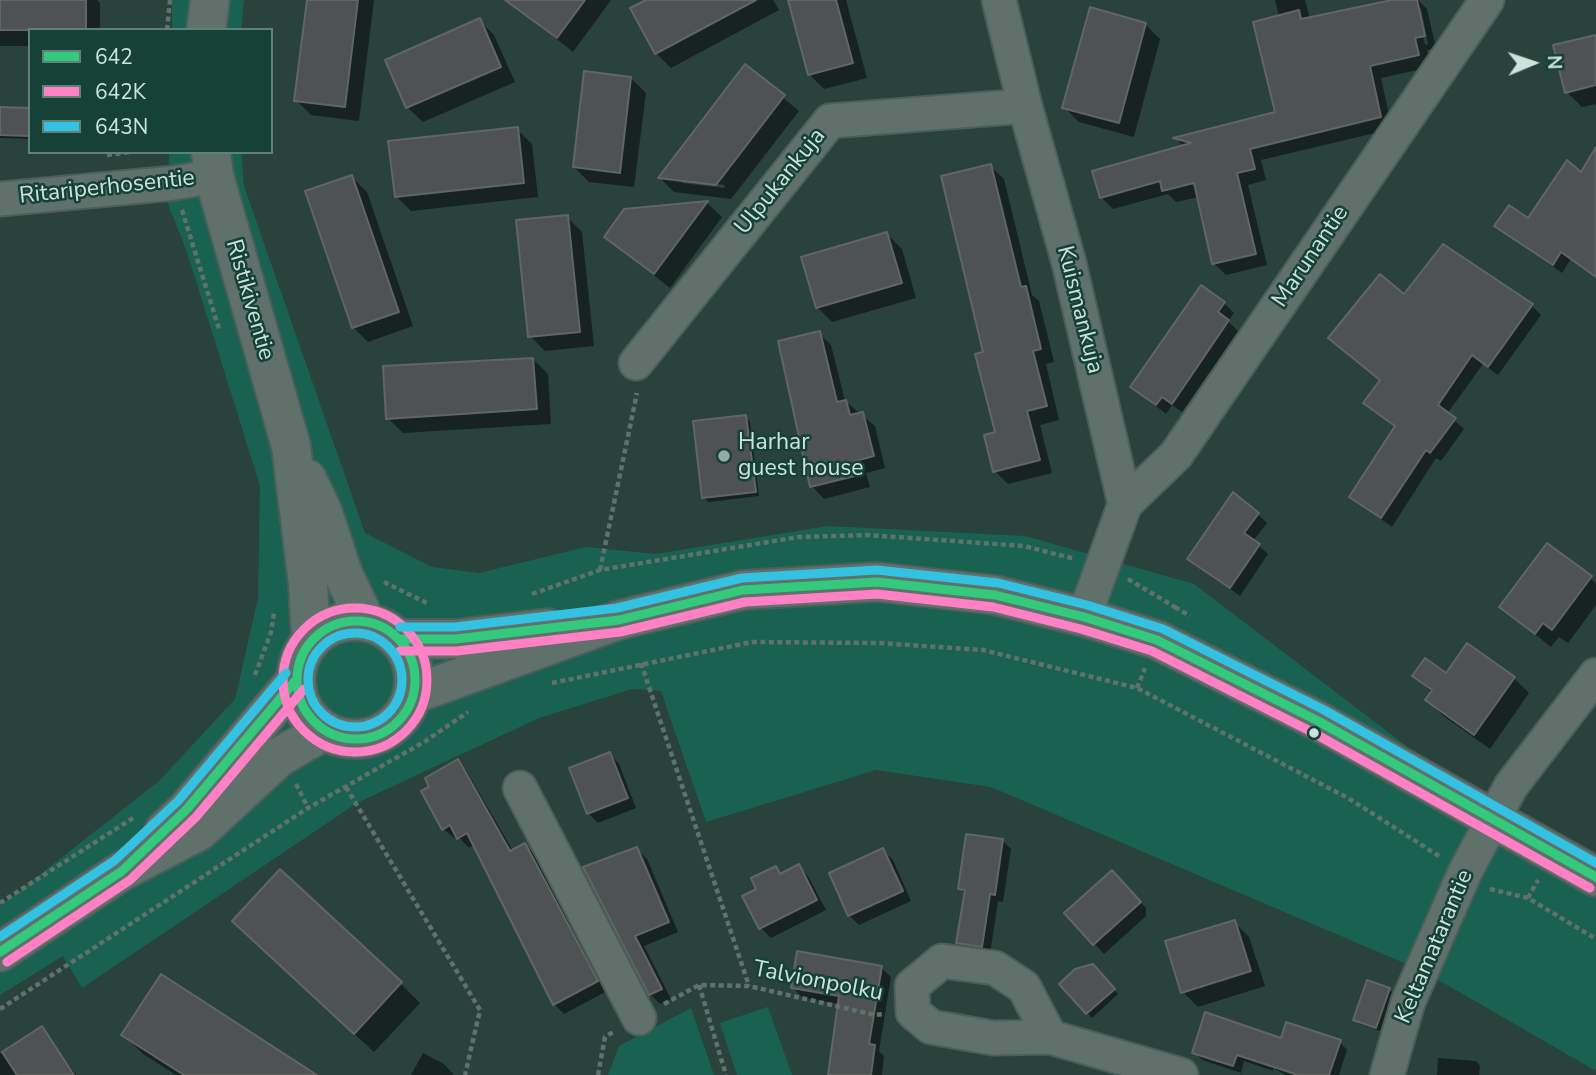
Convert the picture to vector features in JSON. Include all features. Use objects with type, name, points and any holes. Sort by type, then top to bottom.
[{"type":"main road","points":[[206,28],[210,0]]},
{"type":"main road","name":"Ristikiventie","points":[[212,164],[291,446],[308,584],[311,639]]},
{"type":"main road","name":"Ristikiventie","points":[[291,446],[323,513],[342,574],[365,620]]},
{"type":"main road","points":[[414,694],[619,620],[743,590],[877,582],[995,595],[1084,617],[1169,646],[1318,721],[1492,821],[1554,851],[1596,877]]},
{"type":"main road","points":[[365,620],[384,626],[400,639],[414,665],[414,694],[406,711],[394,726],[378,735],[359,740],[341,738],[324,731],[303,709],[295,681],[299,658],[311,639],[335,623],[365,620]]},
{"type":"main road","points":[[400,639],[456,639],[619,620]]},
{"type":"main road","points":[[122,872],[187,809],[295,681]]},
{"type":"main road","points":[[0,952],[122,872],[199,831],[279,757],[324,731]]},
{"type":"street","name":"Kuismankuja","points":[[999,0],[1025,106],[1069,263],[1125,504]]},
{"type":"street","name":"Marunantie","points":[[1125,504],[1176,454],[1487,0]]},
{"type":"street","name":"Ulpukankuja","points":[[636,363],[830,121],[1025,106]]},
{"type":"street","name":"Ritariperhosentie","points":[[0,199],[174,183],[212,164]]},
{"type":"street","points":[[1084,617],[1125,504]]},
{"type":"street","name":"Keltamatarantie","points":[[1387,1075],[1408,1002],[1465,872],[1511,786],[1596,676]]},
{"type":"street","points":[[520,788],[639,1018]]},
{"type":"street","points":[[1050,1037],[1024,987],[995,968],[942,961],[912,986],[913,1012],[931,1027],[993,1038],[1050,1037],[1181,1075]]},
{"type":"path","points":[[167,28],[170,0]]},
{"type":"path","points":[[174,183],[223,339]]},
{"type":"path","points":[[600,570],[638,388],[636,363]]},
{"type":"path","points":[[540,687],[641,663],[752,642],[879,643],[983,650],[1137,688],[1348,798]]},
{"type":"path","points":[[641,663],[749,986]]},
{"type":"path","points":[[0,1009],[345,787],[424,742],[471,710]]},
{"type":"path","points":[[345,787],[480,1010],[465,1075]]},
{"type":"path","points":[[0,903],[145,811]]},
{"type":"path","points":[[699,985],[726,1075]]},
{"type":"path","name":"Talvionpolku","points":[[598,1075],[605,1037],[699,985],[749,986],[875,1015],[913,1012]]},
{"type":"green space","points":[[172,0],[244,0],[241,28],[172,28]]},
{"type":"green space","points":[[169,154],[241,154],[244,186],[365,533],[432,567],[479,573],[586,547],[656,554],[828,526],[1025,536],[1194,584],[1485,806],[1596,867],[1596,1071],[1423,971],[991,787],[876,770],[706,822],[661,691],[632,689],[539,718],[357,803],[82,988],[63,956],[0,995],[0,906],[159,781],[235,699],[258,598],[260,486],[187,252],[168,204]]},
{"type":"green space","points":[[768,1007],[792,1075],[737,1075],[720,1023]]},
{"type":"green space","points":[[691,1008],[714,1075],[608,1075],[619,1046]]},
{"type":"building","points":[[0,0],[86,0],[86,28],[0,30]]},
{"type":"building","points":[[307,0],[358,0],[345,107],[294,101]]},
{"type":"building","points":[[505,0],[585,0],[557,38]]},
{"type":"building","points":[[646,0],[756,0],[655,54],[630,8]]},
{"type":"building","points":[[788,0],[836,0],[853,63],[808,75]]},
{"type":"building","points":[[1392,0],[1417,0],[1425,36],[1415,38],[1419,55],[1370,66],[1381,117],[1250,149],[1255,169],[1237,173],[1256,254],[1212,264],[1194,183],[1162,191],[1160,181],[1100,198],[1092,171],[1191,143],[1173,138],[1275,112],[1253,22],[1299,10],[1301,19]]},
{"type":"building","points":[[1090,7],[1146,23],[1119,123],[1062,108]]},
{"type":"building","points":[[480,18],[501,67],[406,108],[385,60]]},
{"type":"building","points":[[1596,35],[1596,85],[1565,93],[1553,45]]},
{"type":"building","points":[[745,64],[785,95],[716,185],[658,178]]},
{"type":"building","points":[[584,71],[631,77],[620,173],[573,167]]},
{"type":"building","points":[[0,107],[28,108],[28,136],[0,135]]},
{"type":"building","points":[[518,127],[524,183],[395,197],[388,141]]},
{"type":"building","points":[[1596,147],[1596,277],[1561,252],[1553,265],[1494,226],[1509,205],[1528,218],[1567,160],[1581,172]]},
{"type":"building","points":[[991,164],[1021,287],[1026,286],[1041,349],[1033,351],[1047,406],[1027,411],[1040,460],[993,472],[984,435],[995,432],[975,354],[983,352],[941,176]]},
{"type":"building","points":[[352,175],[399,312],[352,328],[305,191]]},
{"type":"building","points":[[708,201],[654,274],[604,237],[624,209]]},
{"type":"building","points":[[568,215],[580,332],[528,337],[516,220]]},
{"type":"building","points":[[887,232],[902,283],[816,308],[801,257]]},
{"type":"building","points":[[1443,244],[1533,304],[1488,367],[1472,355],[1438,405],[1456,418],[1430,453],[1426,450],[1381,518],[1349,497],[1395,426],[1363,403],[1380,380],[1328,338],[1380,274],[1404,294]]},
{"type":"building","points":[[1201,285],[1225,302],[1218,312],[1229,320],[1172,404],[1162,397],[1156,405],[1130,387]]},
{"type":"building","points":[[820,331],[837,402],[846,400],[850,415],[863,412],[874,456],[855,461],[859,475],[810,487],[778,341]]},
{"type":"building","points":[[533,358],[537,409],[386,419],[383,366]]},
{"type":"building","name":"Harhar guest house","points":[[746,415],[756,492],[702,498],[693,421]]},
{"type":"building","points":[[1233,492],[1259,513],[1244,533],[1260,544],[1230,588],[1187,559]]},
{"type":"building","points":[[1547,543],[1592,576],[1552,630],[1543,623],[1535,634],[1499,607]]},
{"type":"building","points":[[1467,643],[1515,677],[1474,735],[1425,700],[1432,690],[1412,676],[1425,658],[1446,673]]},
{"type":"building","points":[[610,752],[628,798],[587,814],[569,768]]},
{"type":"building","points":[[458,759],[510,851],[525,843],[598,981],[553,1005],[467,833],[457,839],[450,825],[442,830],[421,791],[429,787],[425,778]]},
{"type":"building","points":[[966,834],[1003,839],[995,895],[990,894],[982,947],[956,943],[965,890],[958,889]]},
{"type":"building","points":[[637,847],[669,922],[635,936],[662,989],[649,995],[583,867]]},
{"type":"building","points":[[883,848],[903,891],[848,916],[829,873]]},
{"type":"building","points":[[799,864],[817,900],[759,929],[742,896],[756,889],[751,878],[776,866],[780,874]]},
{"type":"building","points":[[280,869],[402,982],[354,1034],[232,921]]},
{"type":"building","points":[[1112,870],[1141,902],[1093,945],[1064,913]]},
{"type":"building","points":[[1235,920],[1251,971],[1181,993],[1165,941]]},
{"type":"building","points":[[797,951],[882,966],[869,1044],[875,1045],[871,1075],[828,1075],[839,996],[791,988]]},
{"type":"building","points":[[1093,964],[1115,989],[1086,1014],[1059,984],[1075,969]]},
{"type":"building","points":[[161,974],[317,1075],[184,1075],[121,1035]]},
{"type":"building","points":[[1367,980],[1390,988],[1376,1028],[1353,1020]]},
{"type":"building","points":[[1205,1012],[1281,1038],[1286,1022],[1341,1040],[1329,1075],[1298,1075],[1237,1055],[1233,1066],[1192,1053]]},
{"type":"building","points":[[42,1026],[74,1075],[17,1075],[2,1052]]},
{"type":"transit line","name":"643N","points":[[400,627],[455,627],[617,608],[742,578],[877,570],[998,583],[1087,605],[1163,629],[1324,710],[1596,863]]},
{"type":"transit line","name":"642","points":[[400,639],[456,639],[619,620],[743,590],[877,582],[995,595],[1084,617],[1157,640],[1318,721],[1596,877]]},
{"type":"transit line","name":"642K","points":[[400,651],[457,651],[620,632],[745,602],[877,594],[993,607],[1081,629],[1152,651],[1312,732],[1590,888]]},
{"type":"transit line","name":"642K","points":[[355,608],[382,614],[406,629],[421,653],[427,680],[421,707],[406,731],[382,746],[355,752],[328,746],[304,731],[289,707],[283,680],[289,653],[304,629],[328,614],[355,608]]},
{"type":"transit line","name":"642","points":[[356,621],[379,625],[398,638],[411,657],[415,680],[411,703],[398,722],[379,735],[356,739],[333,735],[314,722],[301,703],[297,680],[301,657],[314,638],[333,625],[356,621]]},
{"type":"transit line","name":"643N","points":[[355,633],[373,637],[388,647],[398,662],[402,680],[398,698],[388,713],[373,723],[355,727],[337,723],[322,713],[312,698],[308,680],[312,662],[322,647],[337,637],[355,633]]},
{"type":"transit line","name":"643N","points":[[0,937],[114,861],[178,801],[286,673]]},
{"type":"transit line","name":"642","points":[[0,952],[122,871],[187,809],[295,681]]},
{"type":"transit line","name":"642K","points":[[7,962],[130,880],[196,817],[304,689]]},
{"type":"place","name":"Harhar guest house","points":[[724,456]]}]
